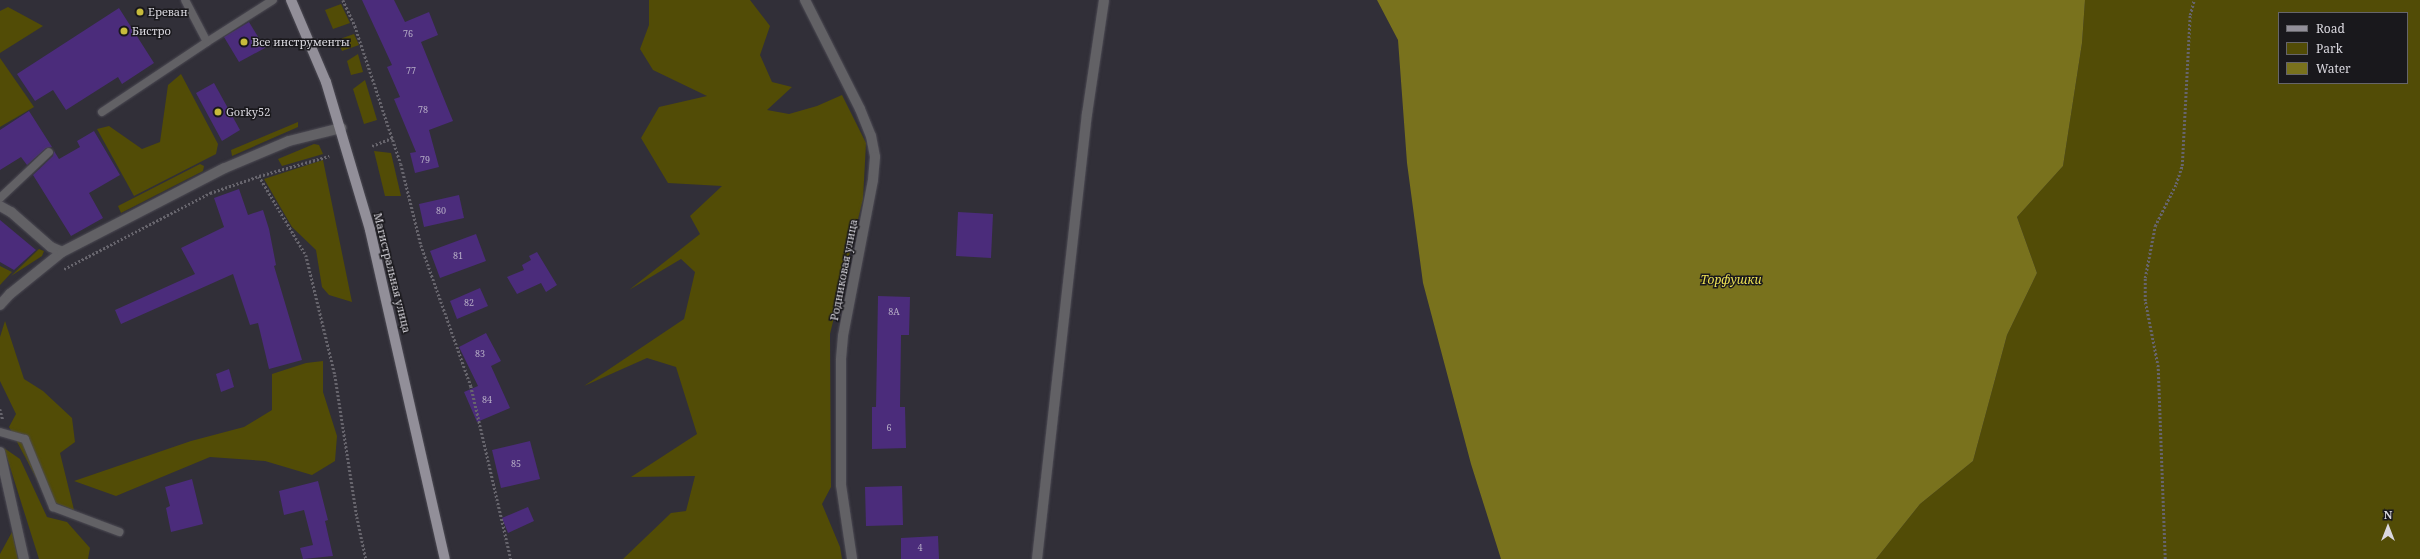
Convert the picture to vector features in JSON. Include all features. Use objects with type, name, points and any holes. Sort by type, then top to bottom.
[{"type":"main road","name":"Магистральная улица","points":[[291,0],[326,82],[341,128],[370,230],[396,338],[445,559]]},
{"type":"street","name":"Родниковая улица","points":[[806,0],[860,110],[871,136],[875,157],[873,180],[843,336],[841,360],[841,485],[852,559]]},
{"type":"street","points":[[1037,559],[1088,114],[1104,0]]},
{"type":"street","points":[[0,305],[10,294],[62,252],[225,168],[289,141],[341,128]]},
{"type":"street","points":[[0,206],[11,212],[51,247],[62,252]]},
{"type":"street","points":[[0,452],[2,474],[24,559]]},
{"type":"lane","points":[[185,0],[207,42]]},
{"type":"lane","points":[[102,112],[273,0]]},
{"type":"lane","points":[[0,198],[49,152]]},
{"type":"lane","points":[[0,432],[25,439],[53,506],[119,532]]},
{"type":"path","points":[[343,0],[355,26],[401,164],[420,245],[471,386],[511,559]]},
{"type":"path","points":[[2165,559],[2158,367],[2145,301],[2145,278],[2155,226],[2176,184],[2182,166],[2190,15],[2194,0]]},
{"type":"path","points":[[372,146],[392,138]]},
{"type":"path","points":[[56,273],[210,193],[259,176],[329,156]]},
{"type":"path","points":[[259,176],[306,254],[335,375],[357,517],[366,559]]},
{"type":"green space","points":[[649,0],[750,0],[770,26],[760,55],[772,82],[792,87],[767,110],[789,114],[817,106],[842,95],[866,143],[863,199],[830,334],[831,487],[822,504],[840,547],[842,559],[623,559],[671,513],[686,511],[695,476],[631,477],[697,434],[676,367],[647,358],[584,386],[684,319],[695,272],[681,259],[629,290],[700,234],[690,216],[722,186],[668,183],[641,138],[659,107],[707,96],[653,70],[640,49],[649,25]]},
{"type":"green space","points":[[2085,0],[2420,0],[2420,559],[1876,559],[1920,504],[1973,461],[2007,335],[2037,273],[2017,217],[2063,166],[2082,43]]},
{"type":"green space","points":[[341,4],[350,23],[333,29],[325,10]]},
{"type":"green space","points":[[8,7],[43,26],[0,53],[0,11]]},
{"type":"green space","points":[[354,34],[359,45],[342,51],[337,40]]},
{"type":"green space","points":[[358,54],[363,72],[351,75],[347,61]]},
{"type":"green space","points":[[0,58],[34,107],[0,127]]},
{"type":"green space","points":[[181,74],[218,144],[216,154],[134,196],[97,129],[109,126],[142,149],[160,142],[168,85]]},
{"type":"green space","points":[[365,80],[377,120],[364,124],[353,89]]},
{"type":"green space","points":[[298,122],[298,127],[232,156],[231,150]]},
{"type":"green space","points":[[314,144],[319,145],[323,154],[282,166],[278,159]]},
{"type":"green space","points":[[374,151],[391,153],[401,196],[385,196]]},
{"type":"green space","points":[[323,160],[352,302],[329,295],[322,287],[316,250],[292,227],[264,179]]},
{"type":"green space","points":[[200,164],[204,166],[203,171],[121,213],[118,206]]},
{"type":"green space","points":[[39,249],[44,251],[42,256],[11,276]]},
{"type":"green space","points":[[0,266],[12,272],[0,285]]},
{"type":"green space","points":[[5,321],[24,379],[43,391],[72,418],[75,442],[60,453],[74,510],[48,500],[9,427],[16,414],[0,381],[0,337]]},
{"type":"green space","points":[[323,361],[323,392],[337,436],[335,461],[312,475],[265,461],[210,457],[116,496],[74,481],[191,441],[244,427],[272,410],[272,374],[306,363]]},
{"type":"green space","points":[[4,448],[20,459],[47,517],[67,522],[90,548],[88,559],[39,559]]},
{"type":"green space","points":[[12,532],[18,559],[0,559],[0,554]]},
{"type":"water","name":"Торфушки","points":[[1377,0],[2085,0],[2082,43],[2063,166],[2017,217],[2037,273],[2007,335],[1973,461],[1920,504],[1876,559],[1501,559],[1471,464],[1423,283],[1407,163],[1398,40]]},
{"type":"building","points":[[362,0],[394,0],[405,22],[429,12],[438,35],[421,42],[453,121],[429,130],[439,167],[415,173],[410,153],[416,152],[394,99],[400,97],[387,67],[392,65]]},
{"type":"building","points":[[119,8],[154,63],[122,84],[118,77],[66,110],[53,90],[35,101],[17,74]]},
{"type":"building","name":"Все инструменты","points":[[249,22],[265,48],[239,62],[224,37]]},
{"type":"building","name":"Gorky52","points":[[214,83],[240,130],[222,141],[196,93]]},
{"type":"building","points":[[29,111],[52,147],[46,148],[27,165],[21,157],[0,170],[0,130]]},
{"type":"building","points":[[94,131],[120,175],[89,193],[103,218],[71,236],[33,175],[53,156],[54,151],[59,159],[80,147],[77,141]]},
{"type":"building","points":[[239,189],[248,215],[263,210],[269,229],[276,265],[274,266],[302,360],[269,369],[258,323],[250,325],[233,274],[121,324],[115,310],[195,274],[181,248],[224,227],[214,198]]},
{"type":"building","points":[[459,195],[464,218],[424,227],[419,204]]},
{"type":"building","points":[[958,212],[993,214],[991,258],[956,256]]},
{"type":"building","points":[[0,220],[36,250],[14,270],[0,262]]},
{"type":"building","points":[[476,234],[486,261],[440,278],[430,251]]},
{"type":"building","points":[[537,252],[557,285],[546,292],[541,283],[517,294],[507,277],[524,270],[522,265],[531,260],[529,256]]},
{"type":"building","points":[[480,288],[488,306],[457,319],[450,301]]},
{"type":"building","points":[[878,296],[910,297],[909,335],[901,335],[900,407],[905,407],[906,448],[872,449],[872,407],[876,407]]},
{"type":"building","points":[[486,333],[501,361],[491,366],[510,408],[477,422],[464,392],[478,386],[459,347]]},
{"type":"building","points":[[229,369],[234,387],[221,392],[216,374]]},
{"type":"building","points":[[530,441],[540,479],[501,488],[492,450]]},
{"type":"building","points":[[192,479],[203,524],[171,532],[166,508],[170,506],[165,487]]},
{"type":"building","points":[[318,481],[328,520],[325,521],[333,556],[303,559],[300,548],[313,545],[304,510],[284,515],[279,491]]},
{"type":"building","points":[[902,486],[903,525],[866,526],[865,487]]},
{"type":"building","points":[[528,507],[534,521],[508,533],[502,518]]},
{"type":"building","points":[[938,536],[939,559],[901,559],[901,538]]},
{"type":"place","name":"Ереван","points":[[140,12]]},
{"type":"place","name":"Бистро","points":[[124,31]]},
{"type":"place","name":"Все инструменты","points":[[244,42]]},
{"type":"place","name":"Gorky52","points":[[218,112]]}]
